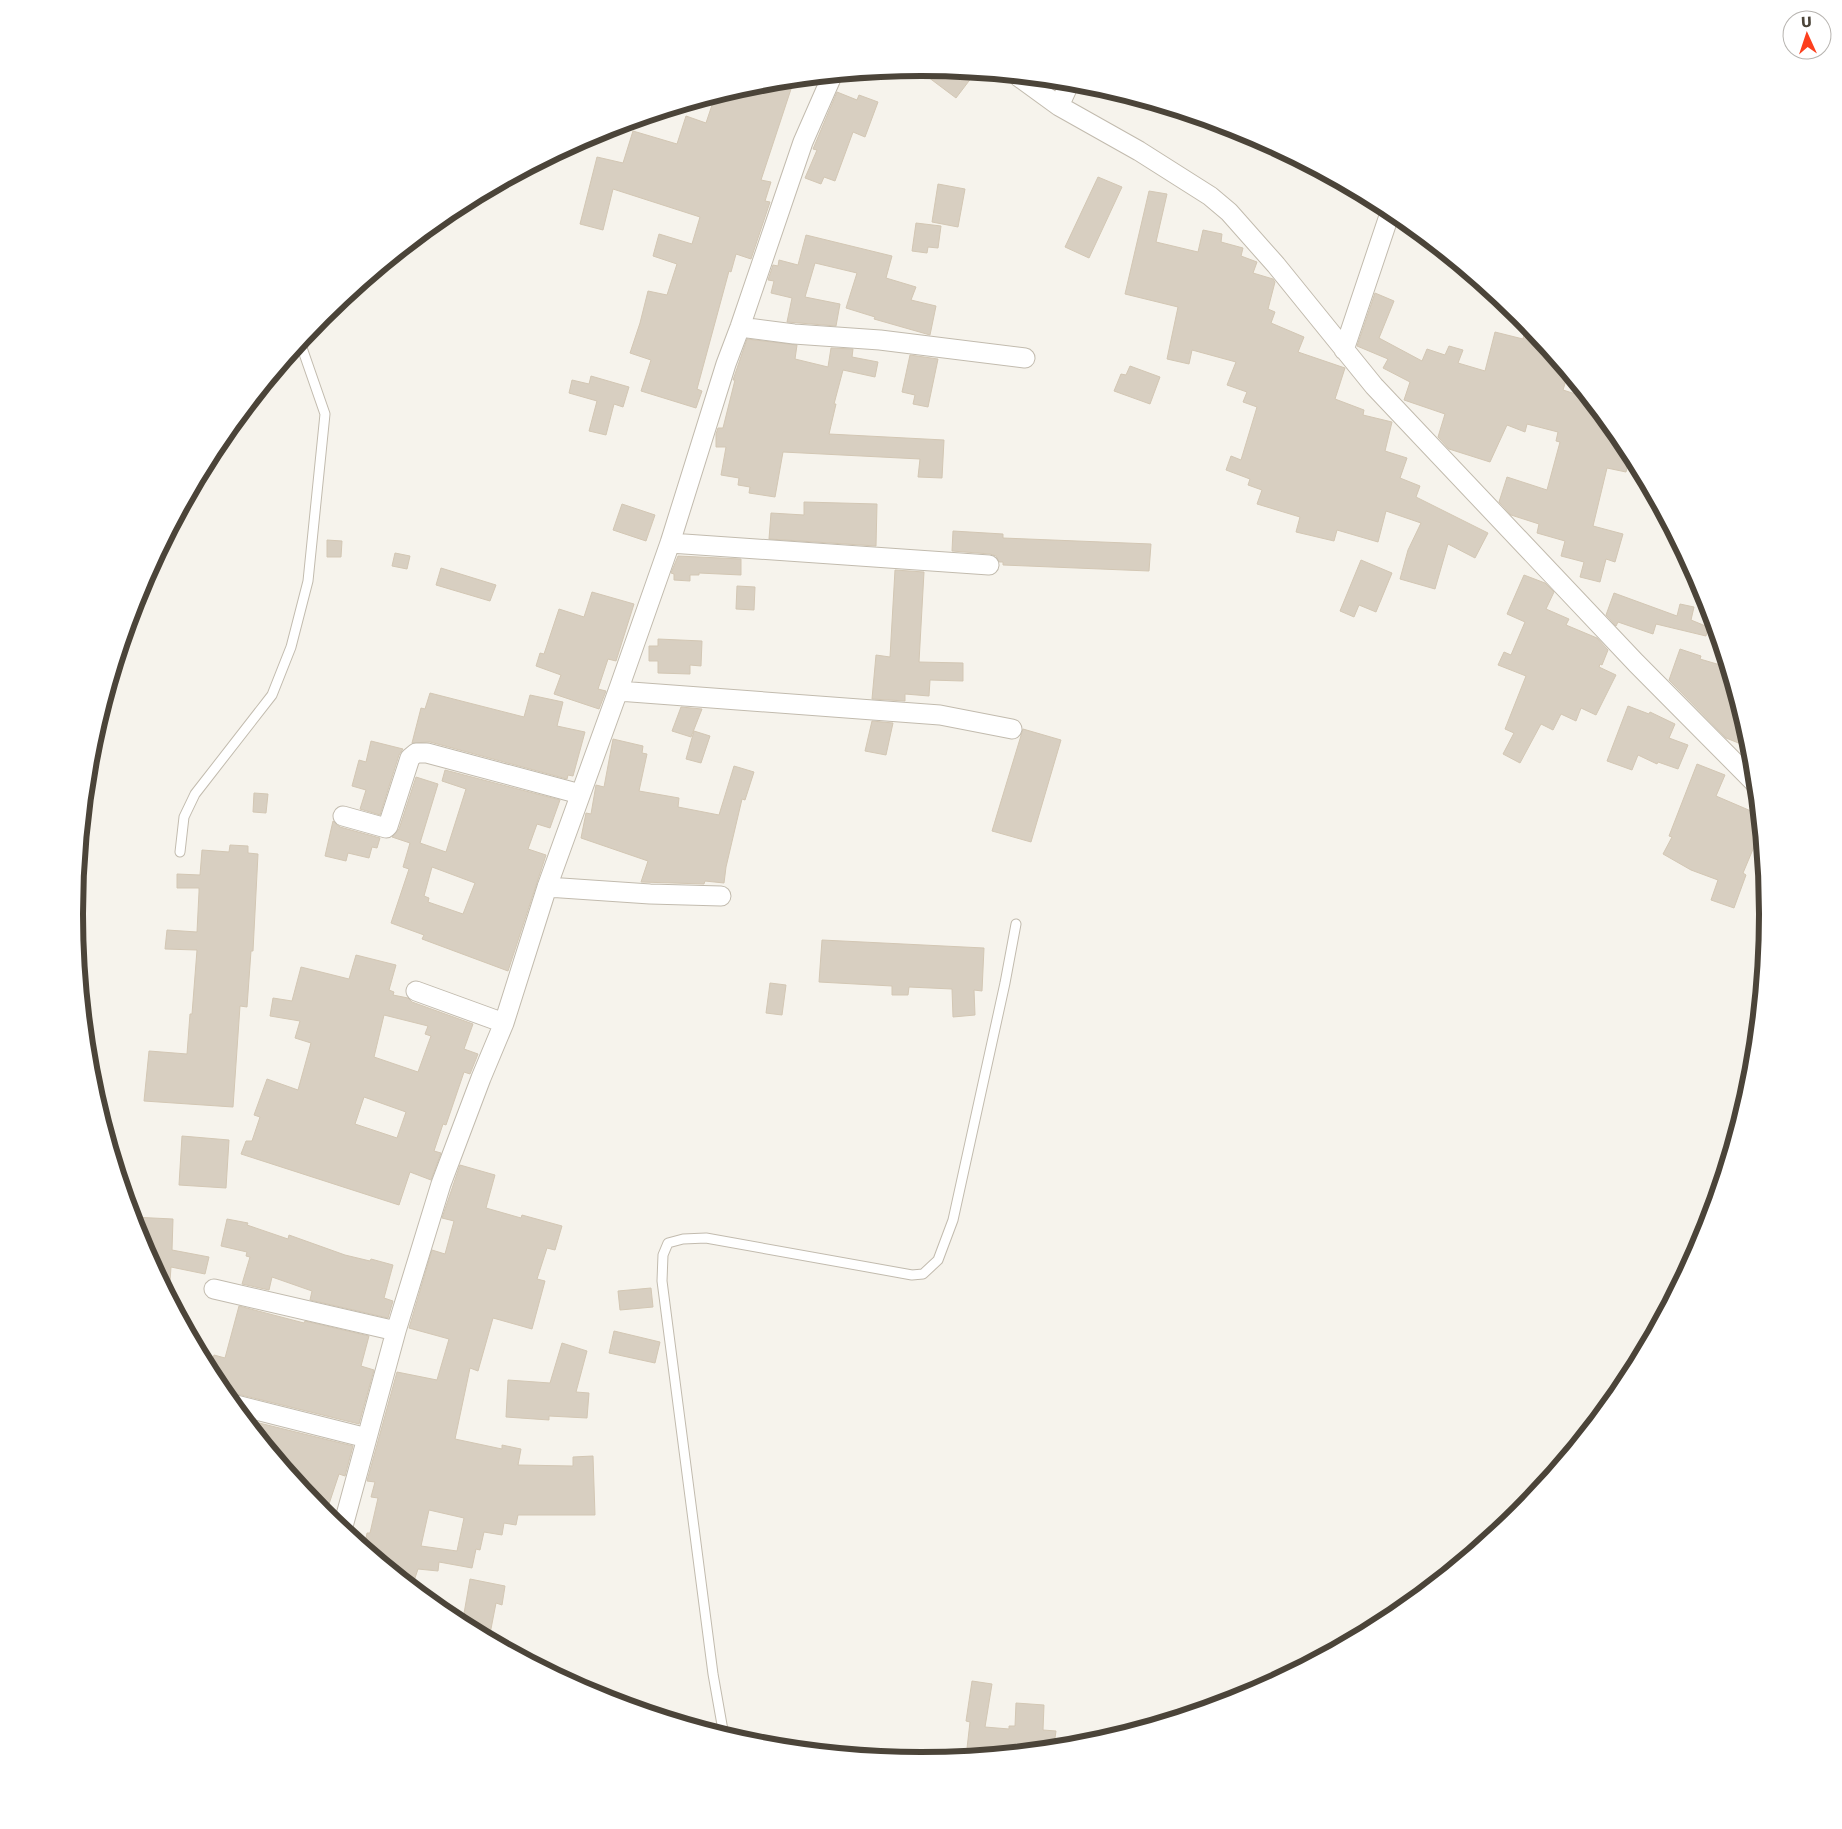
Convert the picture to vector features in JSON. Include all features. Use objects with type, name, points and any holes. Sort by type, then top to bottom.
[{"type":"street","points":[[344,1522],[396,1331],[441,1184],[504,1023],[546,886],[670,543],[726,364],[803,142],[830,81]]},
{"type":"street","points":[[1026,83],[1059,106],[1139,151],[1210,196],[1229,212],[1276,265],[1374,386],[1636,663],[1747,775]]},
{"type":"street","points":[[1059,106],[1067,89]]},
{"type":"street","points":[[1344,350],[1388,219]]},
{"type":"street","points":[[740,327],[794,334],[880,340],[1025,358]]},
{"type":"street","points":[[670,543],[989,565]]},
{"type":"street","points":[[618,691],[940,715],[1012,729]]},
{"type":"street","points":[[343,816],[386,828],[410,758],[416,753],[427,753],[580,794]]},
{"type":"street","points":[[546,886],[650,894],[721,896]]},
{"type":"street","points":[[416,991],[504,1023]]},
{"type":"street","points":[[214,1289],[396,1331]]},
{"type":"street","points":[[243,1407],[366,1438]]},
{"type":"lane","points":[[180,852],[184,817],[195,794],[272,695],[291,647],[308,581],[325,414],[303,349]]},
{"type":"lane","points":[[723,1729],[713,1674],[662,1281],[665,1249],[668,1243],[683,1239],[706,1238],[912,1275],[923,1274],[938,1260],[953,1220],[1005,983],[1016,924]]},
{"type":"building","points":[[927,76],[971,78],[956,98]]},
{"type":"building","points":[[792,86],[761,180],[771,182],[765,201],[770,202],[751,259],[736,254],[731,272],[729,271],[697,389],[702,391],[696,408],[641,391],[651,360],[630,353],[648,291],[667,295],[677,264],[653,256],[659,234],[692,244],[700,217],[613,189],[603,230],[580,224],[597,157],[623,163],[633,131],[677,144],[686,116],[706,123],[713,103],[757,92]]},
{"type":"building","points":[[837,92],[857,100],[859,95],[878,102],[865,137],[853,132],[835,181],[824,177],[821,184],[805,178],[817,150],[813,149]]},
{"type":"building","points":[[1098,177],[1122,187],[1089,258],[1065,247]]},
{"type":"building","points":[[938,184],[965,189],[958,227],[932,222]]},
{"type":"building","points":[[1149,191],[1167,194],[1156,242],[1198,252],[1203,230],[1222,234],[1221,242],[1243,248],[1241,256],[1257,262],[1253,273],[1273,279],[1275,282],[1268,309],[1275,312],[1271,323],[1304,337],[1298,352],[1345,368],[1335,399],[1364,410],[1363,415],[1392,422],[1385,451],[1407,458],[1400,478],[1420,486],[1416,497],[1488,533],[1475,558],[1448,544],[1435,589],[1400,579],[1408,550],[1421,523],[1386,511],[1378,542],[1337,530],[1334,541],[1296,532],[1300,517],[1257,504],[1262,490],[1248,485],[1250,479],[1226,470],[1231,456],[1241,460],[1257,407],[1243,402],[1247,392],[1227,385],[1236,362],[1192,350],[1189,364],[1167,359],[1178,307],[1125,294]]},
{"type":"building","points":[[916,223],[941,226],[938,248],[928,247],[927,253],[912,251]]},
{"type":"building","points":[[806,235],[892,256],[886,278],[916,287],[911,300],[936,306],[930,335],[874,319],[875,317],[846,308],[857,273],[815,263],[805,297],[840,304],[836,326],[787,322],[792,298],[771,293],[774,281],[768,280],[773,265],[778,266],[779,260],[798,265]]},
{"type":"building","points":[[1375,293],[1394,301],[1379,338],[1422,361],[1427,349],[1445,355],[1449,346],[1463,350],[1458,363],[1485,371],[1495,332],[1523,339],[1525,334],[1566,380],[1563,390],[1578,395],[1628,465],[1626,472],[1607,468],[1593,526],[1623,534],[1615,562],[1606,559],[1600,582],[1580,577],[1584,562],[1561,556],[1565,541],[1537,533],[1539,524],[1511,515],[1499,502],[1507,477],[1547,490],[1560,442],[1556,441],[1558,432],[1527,424],[1525,432],[1507,425],[1490,462],[1449,449],[1438,437],[1445,414],[1404,400],[1410,382],[1383,368],[1388,359],[1357,346]]},
{"type":"building","points":[[747,339],[797,345],[795,359],[828,367],[831,348],[853,349],[852,357],[878,362],[875,377],[843,370],[834,404],[836,404],[829,434],[944,440],[942,478],[918,477],[920,459],[783,452],[775,497],[749,493],[750,487],[738,485],[739,478],[721,475],[726,447],[716,447],[716,434],[718,428],[723,428],[735,380],[733,380]]},
{"type":"building","points":[[910,355],[938,359],[928,407],[913,404],[915,395],[902,392]]},
{"type":"building","points":[[1130,366],[1160,377],[1150,404],[1114,391],[1121,374],[1126,375]]},
{"type":"building","points":[[591,376],[629,387],[623,407],[614,404],[606,435],[589,431],[597,401],[569,393],[572,380],[589,384]]},
{"type":"building","points":[[804,502],[877,504],[876,546],[769,539],[771,513],[804,515]]},
{"type":"building","points":[[622,504],[655,515],[646,541],[613,530]]},
{"type":"building","points":[[953,531],[1003,534],[1003,538],[1151,544],[1149,571],[1003,565],[1003,562],[999,562],[996,556],[990,554],[952,551]]},
{"type":"building","points":[[327,540],[342,541],[341,557],[327,557]]},
{"type":"building","points":[[395,553],[410,556],[407,569],[392,566]]},
{"type":"building","points":[[678,556],[741,559],[741,575],[699,573],[699,575],[690,575],[690,581],[674,580],[674,574],[671,573]]},
{"type":"building","points":[[1361,560],[1392,573],[1376,612],[1359,605],[1354,617],[1340,611]]},
{"type":"building","points":[[441,568],[496,585],[490,601],[436,585]]},
{"type":"building","points":[[895,570],[924,572],[919,662],[963,663],[963,681],[930,680],[929,696],[905,694],[905,701],[872,699],[876,655],[890,657]]},
{"type":"building","points":[[1524,575],[1545,583],[1554,592],[1546,609],[1569,619],[1566,625],[1597,638],[1608,650],[1602,665],[1600,664],[1599,667],[1616,675],[1596,715],[1581,708],[1576,721],[1561,714],[1553,730],[1541,724],[1520,763],[1503,754],[1514,733],[1505,729],[1526,676],[1498,665],[1504,652],[1511,655],[1525,622],[1507,614]]},
{"type":"building","points":[[737,586],[755,587],[754,610],[736,609]]},
{"type":"building","points":[[592,592],[634,604],[616,661],[608,659],[598,689],[606,691],[599,709],[554,694],[561,675],[536,666],[540,653],[544,654],[559,609],[584,617]]},
{"type":"building","points":[[1614,593],[1677,616],[1680,604],[1694,607],[1691,620],[1708,627],[1706,636],[1656,624],[1653,634],[1618,622],[1616,626],[1606,615]]},
{"type":"building","points":[[658,639],[702,641],[701,666],[690,665],[690,674],[658,673],[658,661],[649,661],[649,646],[658,646]]},
{"type":"building","points":[[1680,649],[1701,656],[1700,659],[1721,665],[1741,744],[1726,738],[1669,680]]},
{"type":"building","points":[[430,693],[524,717],[530,695],[563,702],[557,726],[585,732],[573,776],[568,775],[567,779],[430,742],[412,743],[421,708],[425,709]]},
{"type":"building","points":[[1628,706],[1649,714],[1650,712],[1675,724],[1669,738],[1688,745],[1678,769],[1658,762],[1657,764],[1638,755],[1632,770],[1607,761]]},
{"type":"building","points":[[681,707],[702,709],[691,737],[672,731]]},
{"type":"building","points":[[872,721],[893,723],[886,755],[865,751]]},
{"type":"building","points":[[1023,729],[1061,740],[1031,842],[992,831]]},
{"type":"building","points":[[694,731],[710,736],[701,763],[686,759]]},
{"type":"building","points":[[613,739],[643,746],[642,753],[647,754],[639,791],[679,798],[678,807],[719,815],[734,766],[754,772],[745,800],[742,799],[724,883],[705,881],[704,884],[641,882],[648,861],[581,838],[586,813],[591,814],[596,785],[604,787]]},
{"type":"building","points":[[371,741],[403,749],[399,755],[380,815],[360,809],[366,790],[352,786],[359,760],[366,762]]},
{"type":"building","points":[[1697,764],[1725,775],[1716,796],[1753,812],[1755,843],[1743,873],[1746,875],[1734,908],[1711,900],[1718,880],[1691,870],[1663,854],[1672,837],[1669,836]]},
{"type":"building","points":[[445,770],[560,800],[550,828],[537,824],[528,849],[546,855],[508,971],[422,939],[424,935],[391,923],[409,869],[403,867],[410,843],[392,837],[399,829],[416,777],[438,784],[420,843],[446,852],[466,789],[442,781]],"holes":[[[432,867],[475,883],[463,914],[428,902],[429,898],[424,896]]]},
{"type":"building","points":[[254,793],[268,794],[266,813],[253,812]]},
{"type":"building","points":[[333,821],[340,827],[380,838],[377,848],[372,847],[369,858],[348,853],[346,861],[325,856]]},
{"type":"building","points":[[230,845],[248,846],[248,853],[258,854],[253,951],[251,951],[247,1007],[240,1006],[233,1107],[144,1101],[149,1051],[187,1054],[197,950],[165,949],[167,930],[197,932],[199,888],[177,888],[177,874],[200,875],[202,850],[229,852]]},
{"type":"building","points":[[822,940],[984,948],[982,991],[974,990],[975,1015],[953,1017],[952,989],[909,987],[908,995],[892,995],[892,986],[819,982]]},
{"type":"building","points":[[356,955],[396,965],[389,990],[394,992],[393,995],[408,998],[412,1002],[473,1024],[464,1049],[478,1054],[470,1074],[464,1072],[446,1125],[443,1124],[434,1151],[441,1153],[431,1180],[410,1172],[399,1205],[241,1154],[246,1141],[252,1141],[260,1117],[254,1115],[267,1079],[298,1090],[311,1043],[295,1038],[300,1021],[270,1016],[273,998],[292,1001],[301,967],[349,979]],"holes":[[[384,1015],[428,1026],[425,1034],[431,1036],[418,1072],[374,1057]],[[364,1097],[406,1112],[397,1138],[355,1124]]]},
{"type":"building","points":[[770,983],[786,985],[782,1015],[766,1013]]},
{"type":"building","points":[[182,1136],[229,1140],[226,1188],[179,1185]]},
{"type":"building","points":[[460,1165],[495,1175],[486,1208],[521,1218],[522,1215],[562,1226],[555,1250],[547,1248],[537,1279],[545,1281],[532,1329],[493,1318],[478,1371],[470,1368],[455,1439],[502,1449],[502,1445],[521,1449],[518,1465],[573,1466],[573,1457],[593,1456],[595,1515],[518,1515],[516,1525],[504,1523],[502,1535],[484,1532],[480,1550],[476,1549],[472,1568],[439,1562],[438,1571],[418,1569],[414,1582],[365,1542],[367,1533],[370,1533],[378,1498],[371,1497],[375,1482],[367,1481],[397,1372],[437,1380],[449,1339],[409,1328],[432,1250],[445,1254],[454,1221],[442,1218]],"holes":[[[429,1510],[464,1518],[457,1551],[421,1546]]]},
{"type":"building","points":[[140,1217],[173,1219],[172,1250],[209,1257],[205,1274],[171,1267],[170,1286]]},
{"type":"building","points":[[227,1219],[248,1223],[247,1225],[288,1239],[289,1235],[345,1255],[393,1265],[384,1298],[393,1301],[388,1318],[310,1300],[312,1291],[272,1277],[269,1290],[242,1284],[250,1257],[246,1256],[247,1252],[221,1246]]},
{"type":"building","points":[[651,1288],[653,1307],[620,1310],[618,1291]]},
{"type":"building","points":[[239,1306],[304,1323],[305,1321],[369,1336],[361,1366],[374,1370],[359,1424],[233,1393],[212,1361],[214,1355],[225,1358]]},
{"type":"building","points":[[614,1331],[660,1342],[655,1363],[609,1353]]},
{"type":"building","points":[[562,1343],[587,1351],[576,1392],[589,1393],[587,1418],[549,1416],[549,1420],[506,1417],[508,1380],[550,1383]]},
{"type":"building","points":[[255,1423],[353,1446],[345,1476],[339,1474],[328,1507],[291,1467]]},
{"type":"building","points":[[470,1579],[505,1586],[502,1605],[496,1603],[490,1633],[464,1616]]},
{"type":"building","points":[[972,1681],[992,1684],[985,1727],[1009,1729],[1009,1726],[1015,1726],[1016,1703],[1044,1705],[1043,1730],[1056,1731],[1054,1742],[967,1751],[970,1722],[966,1721]]}]
